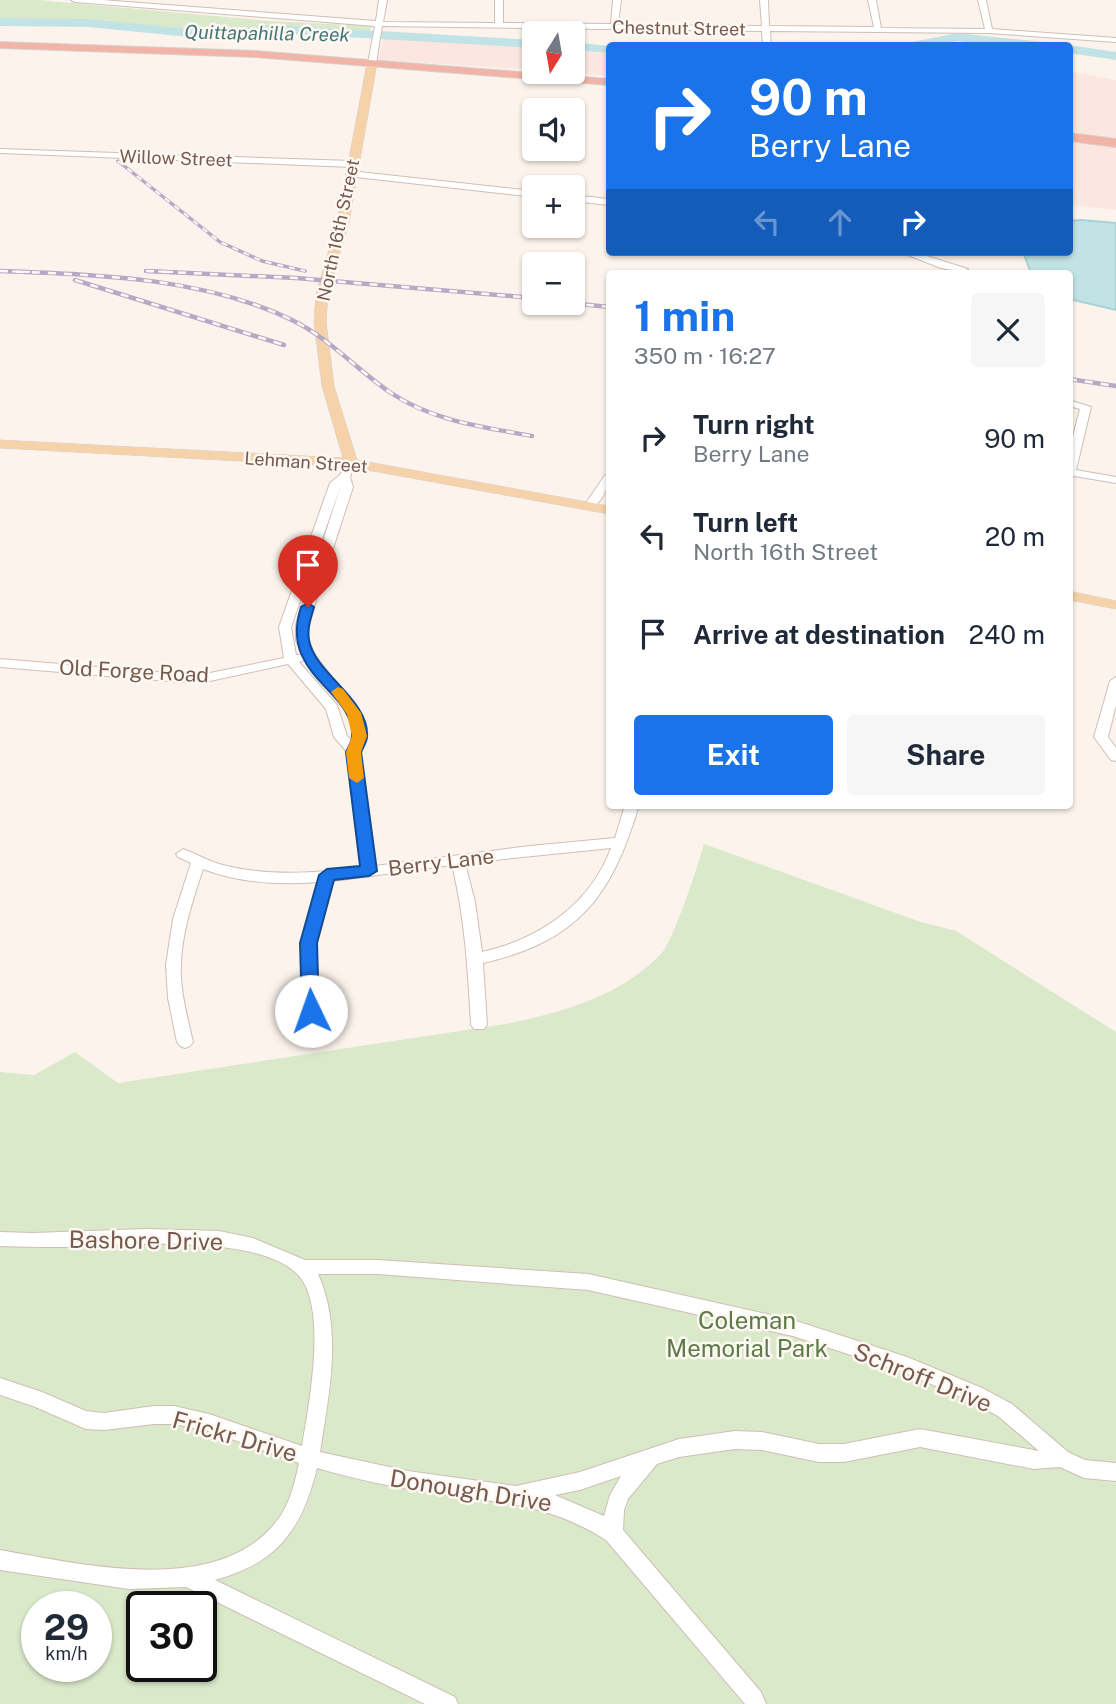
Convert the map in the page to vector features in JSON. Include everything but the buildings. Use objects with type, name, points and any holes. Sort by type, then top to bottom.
[{"type":"highway","points":[[0,45],[216,52],[606,82]]},
{"type":"highway","points":[[1073,138],[1116,143]]},
{"type":"main road","name":"North 16th Street","points":[[351,463],[328,386],[320,321],[322,294],[343,222],[372,63]]},
{"type":"main road","name":"Lehman Street","points":[[0,444],[351,463],[606,509]]},
{"type":"main road","points":[[1073,596],[1116,605]]},
{"type":"street","name":"Chestnut Street","points":[[75,0],[379,30],[499,26],[877,29],[989,31],[1116,40]]},
{"type":"street","points":[[372,63],[383,0]]},
{"type":"street","points":[[499,0],[499,26]]},
{"type":"street","points":[[614,27],[617,0]]},
{"type":"street","points":[[764,0],[766,42]]},
{"type":"street","points":[[873,0],[877,29]]},
{"type":"street","points":[[982,0],[989,31]]},
{"type":"street","name":"Willow Street","points":[[0,151],[351,169],[522,192]]},
{"type":"street","points":[[585,199],[606,202]]},
{"type":"street","points":[[917,256],[963,269]]},
{"type":"street","points":[[1073,404],[1086,407],[1073,457]]},
{"type":"street","points":[[351,463],[345,477],[346,488],[302,625],[302,640],[308,655],[354,713],[360,736],[354,752],[369,871]]},
{"type":"street","points":[[1073,474],[1116,480]]},
{"type":"street","points":[[345,477],[336,483],[288,618],[286,643],[291,660],[332,708],[341,737],[354,752]]},
{"type":"street","points":[[590,506],[606,482]]},
{"type":"street","name":"Old Forge Road","points":[[0,663],[180,678],[210,677],[308,655]]},
{"type":"street","points":[[1116,681],[1101,737],[1116,758]]},
{"type":"street","points":[[475,959],[523,946],[547,934],[582,908],[600,886],[620,843],[631,809]]},
{"type":"street","name":"Berry Lane","points":[[183,854],[198,863],[243,875],[327,875],[582,845],[620,843]]},
{"type":"street","points":[[457,859],[468,902],[479,1025]]},
{"type":"street","points":[[185,1042],[175,997],[173,956],[185,901],[198,863]]},
{"type":"street","points":[[312,1028],[308,943],[327,875]]},
{"type":"street","name":"Bashore Drive","points":[[0,1239],[215,1237],[267,1249],[301,1267]]},
{"type":"street","points":[[0,1560],[128,1580],[191,1579],[220,1571],[269,1545],[290,1518],[310,1458],[324,1353],[324,1338],[313,1283],[301,1267]]},
{"type":"street","name":"Schroff Drive","points":[[301,1267],[378,1267],[588,1282],[793,1328],[907,1365],[975,1394],[1005,1410],[1061,1458]]},
{"type":"street","name":"Frickr Drive","points":[[0,1386],[38,1399],[69,1415],[93,1421],[173,1415],[205,1422],[310,1458]]},
{"type":"street","points":[[514,1493],[580,1481],[679,1448],[734,1440],[762,1441],[819,1453],[844,1453],[920,1438],[1012,1457],[1034,1460],[1061,1458],[1084,1469],[1116,1472]]},
{"type":"street","name":"Donough Drive","points":[[310,1458],[377,1474],[514,1493],[560,1504],[592,1518],[612,1533],[754,1699],[755,1704]]},
{"type":"street","points":[[612,1533],[611,1515],[616,1499],[632,1477],[652,1458]]},
{"type":"street","points":[[191,1579],[448,1704]]},
{"type":"shaded area","points":[[384,37],[522,47],[522,69],[378,60]]},
{"type":"shaded area","points":[[585,52],[606,53],[606,76],[585,74]]},
{"type":"shaded area","points":[[1073,72],[1116,80],[1116,210],[1073,205]]},
{"type":"green space","points":[[0,0],[38,0],[269,21],[372,26],[369,32],[276,27],[206,33],[86,21],[0,21]]},
{"type":"green space","name":"Coleman Memorial Park","points":[[704,844],[918,921],[956,931],[1116,1032],[1116,1704],[0,1704],[0,1072],[34,1075],[75,1052],[118,1083],[511,1023],[552,1013],[591,1000],[645,969],[666,946]]},
{"type":"water","points":[[1073,221],[1116,223],[1116,310],[1073,300],[1073,270],[1030,270],[1025,256],[1073,256]]},
{"type":"waterway","name":"Quittapahilla Creek","points":[[0,22],[88,23],[209,35],[275,29],[522,43]]},
{"type":"waterway","name":"Quittapahilla Creek","points":[[925,42],[957,37],[1005,42]]},
{"type":"waterway","name":"Quittapahilla Creek","points":[[585,47],[606,49]]},
{"type":"waterway","name":"Quittapahilla Creek","points":[[1073,50],[1116,56]]},
{"type":"railway","points":[[118,161],[220,242],[262,261],[305,271]]},
{"type":"railway","points":[[31,272],[0,271],[149,281],[222,295],[258,306],[305,327],[407,403],[459,422],[532,436]]},
{"type":"railway","points":[[173,272],[146,271],[296,278],[522,297]]},
{"type":"railway","points":[[75,280],[284,345]]},
{"type":"railway","points":[[585,305],[606,307]]},
{"type":"railway","points":[[1073,380],[1116,386]]},
{"type":"slow traffic","points":[[338,692],[354,713],[360,736],[354,752],[357,778]]},
{"type":"route","points":[[308,607],[302,625],[302,640],[308,655],[354,713],[360,736],[354,752],[369,871],[327,875],[308,943],[311,1011]]}]
